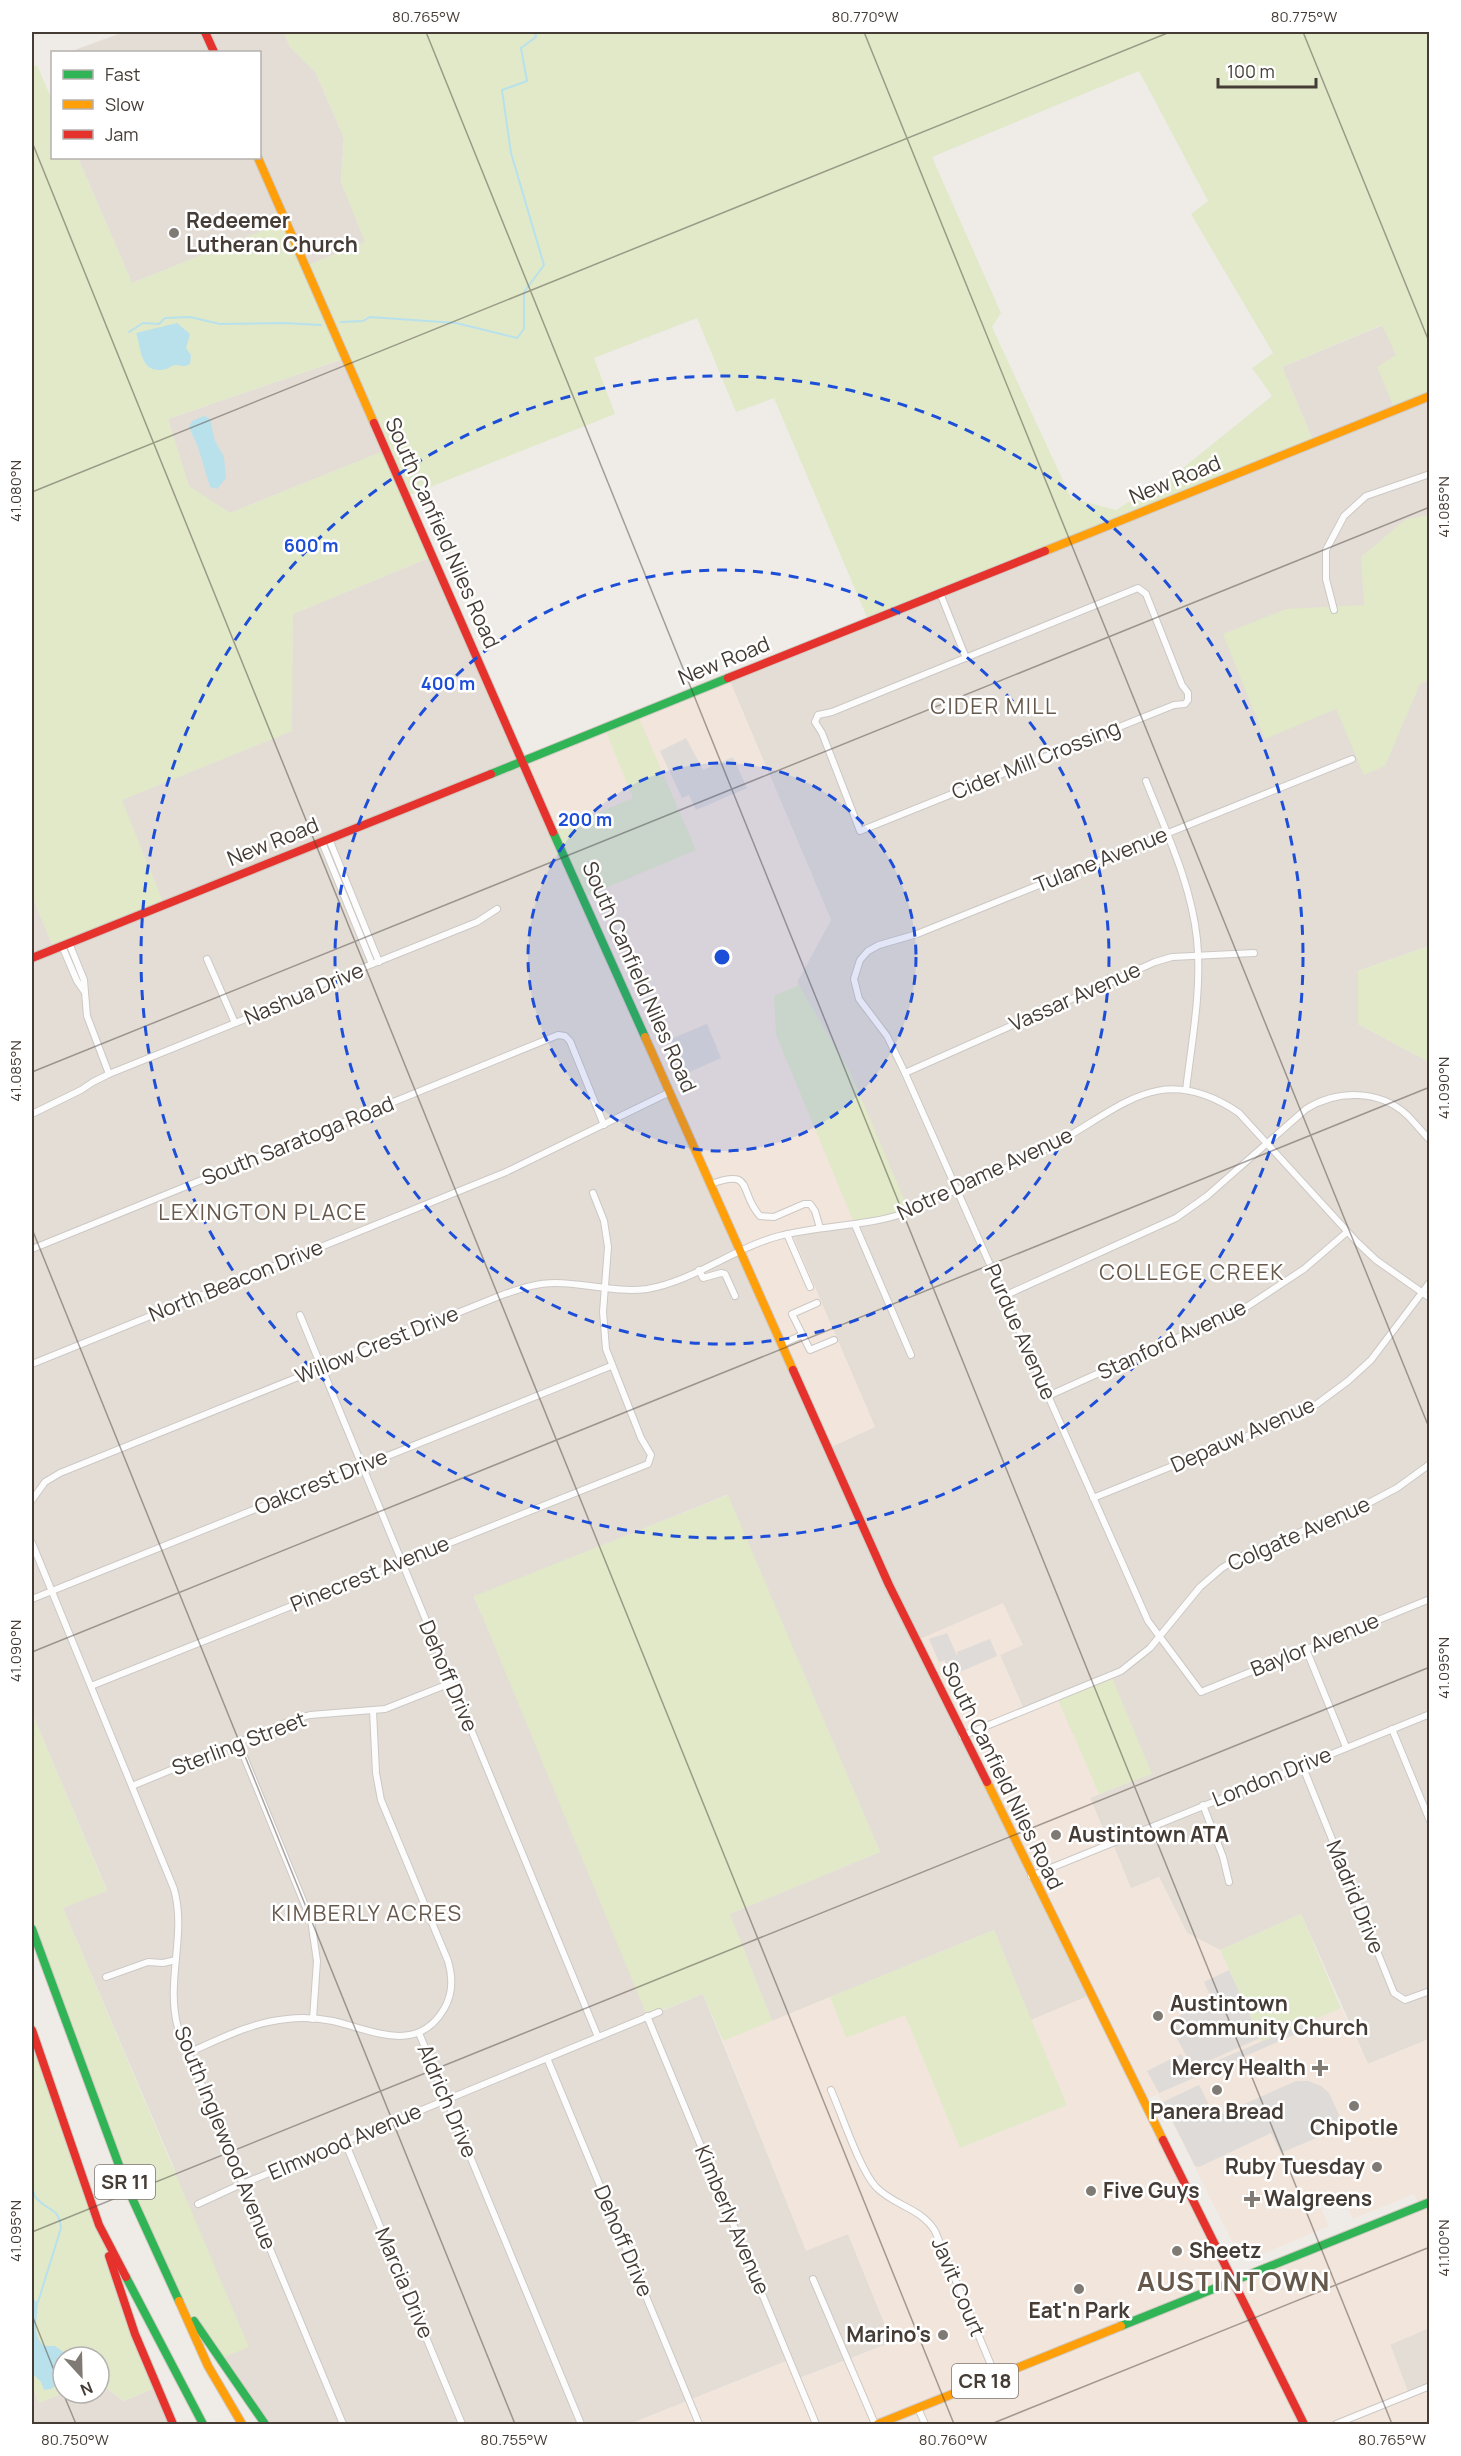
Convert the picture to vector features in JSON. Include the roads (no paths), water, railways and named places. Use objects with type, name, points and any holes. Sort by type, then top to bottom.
[{"type":"main road","points":[[205,32],[214,51]]},
{"type":"main road","name":"South Canfield Niles Road","points":[[258,159],[523,762],[889,1585],[1304,2424]]},
{"type":"main road","name":"New Road","points":[[32,958],[1430,396]]},
{"type":"main road","name":"SR 11","points":[[32,1929],[119,2167],[208,2366],[242,2424]]},
{"type":"main road","name":"SR 11","points":[[32,2030],[99,2225],[169,2363],[203,2424]]},
{"type":"main road","name":"CR 18","points":[[876,2424],[1430,2202]]},
{"type":"main road","points":[[99,2225],[126,2309],[173,2424]]},
{"type":"main road","points":[[176,2295],[265,2424]]},
{"type":"street","points":[[1334,610],[1326,579],[1326,550],[1344,516],[1366,496],[1430,474]]},
{"type":"street","name":"Cider Mill Crossing","points":[[1138,588],[1146,594],[1182,685],[1189,696],[1185,704],[1174,705],[860,831],[815,718],[820,714],[832,712],[966,658],[1138,588]]},
{"type":"street","points":[[940,593],[966,658]]},
{"type":"street","name":"Tulane Avenue","points":[[856,967],[864,954],[879,945],[917,934],[1352,759]]},
{"type":"street","points":[[1146,781],[1186,887],[1196,931],[1197,997],[1186,1090]]},
{"type":"street","points":[[326,840],[376,963]]},
{"type":"street","name":"Nashua Drive","points":[[32,1114],[109,1074],[275,1007],[290,997],[477,922],[497,909]]},
{"type":"street","points":[[66,945],[77,981],[84,992],[87,1016],[109,1074]]},
{"type":"street","name":"Vassar Avenue","points":[[905,1073],[1155,962],[1172,957],[1254,953]]},
{"type":"street","points":[[207,959],[235,1023]]},
{"type":"street","name":"Purdue Avenue","points":[[856,967],[854,979],[856,993],[887,1036],[905,1073],[1148,1621],[1159,1639],[1201,1692]]},
{"type":"street","name":"South Saratoga Road","points":[[32,1249],[558,1035],[565,1036],[570,1041],[604,1125]]},
{"type":"street","name":"Notre Dame Avenue","points":[[741,1251],[787,1234],[880,1221],[905,1213],[1050,1147],[1128,1099],[1158,1091],[1186,1090],[1217,1100],[1247,1120],[1347,1232],[1376,1260],[1430,1298]]},
{"type":"street","name":"North Beacon Drive","points":[[32,1364],[506,1172],[670,1092]]},
{"type":"street","points":[[1004,1296],[1176,1218],[1207,1196],[1311,1106],[1332,1098],[1354,1095],[1379,1099],[1406,1114],[1430,1140]]},
{"type":"street","points":[[711,1184],[731,1177],[738,1179],[744,1185],[754,1209],[760,1216],[774,1217],[804,1204],[810,1204],[815,1211],[820,1228]]},
{"type":"street","points":[[593,1193],[608,1238],[603,1329],[611,1366]]},
{"type":"street","points":[[855,1225],[911,1355]]},
{"type":"street","name":"Stanford Avenue","points":[[1048,1396],[1248,1305],[1304,1269],[1347,1232]]},
{"type":"street","points":[[787,1234],[810,1287]]},
{"type":"street","name":"Willow Crest Drive","points":[[32,1500],[45,1482],[60,1473],[525,1287],[557,1283],[628,1290],[653,1287],[741,1251]]},
{"type":"street","points":[[699,1270],[703,1278],[725,1274],[735,1296]]},
{"type":"street","name":"Depauw Avenue","points":[[1093,1498],[1282,1422],[1317,1404],[1371,1360],[1430,1282]]},
{"type":"street","points":[[817,1303],[792,1314],[810,1350],[834,1340]]},
{"type":"street","name":"Dehoff Drive","points":[[300,1315],[598,2037]]},
{"type":"street","points":[[782,1344],[802,1335]]},
{"type":"street","name":"Pinecrest Avenue","points":[[91,1686],[629,1470],[642,1468],[649,1463],[649,1450],[640,1438],[611,1366]]},
{"type":"street","name":"Oakcrest Drive","points":[[32,1599],[611,1366]]},
{"type":"street","name":"Colgate Avenue","points":[[962,1736],[1120,1671],[1142,1657],[1200,1587],[1227,1565],[1242,1556],[1363,1506],[1397,1488],[1430,1464]]},
{"type":"street","name":"South Inglewood Avenue","points":[[32,1543],[177,1897],[179,1923],[172,1992],[174,2009],[188,2053],[343,2424]]},
{"type":"street","name":"Baylor Avenue","points":[[1201,1692],[1430,1599]]},
{"type":"street","name":"London Drive","points":[[1306,1649],[1346,1747]]},
{"type":"street","name":"Sterling Street","points":[[132,1786],[303,1716],[373,1711],[394,1707],[451,1683]]},
{"type":"street","name":"Aldrich Drive","points":[[373,1711],[376,1773],[381,1800],[451,1973],[451,1989],[447,2004],[434,2023],[419,2033],[581,2424]]},
{"type":"street","name":"London Drive","points":[[1031,1876],[1430,1713]]},
{"type":"street","points":[[1392,1729],[1430,1821]]},
{"type":"street","points":[[238,1742],[310,1920],[317,1961],[313,2019]]},
{"type":"street","name":"Madrid Drive","points":[[1302,1766],[1394,1993],[1405,2000],[1430,1991]]},
{"type":"street","points":[[1203,1805],[1223,1857],[1228,1882]]},
{"type":"street","points":[[106,1977],[148,1962],[164,1964],[176,1960]]},
{"type":"street","name":"Elmwood Avenue","points":[[198,2204],[659,2012]]},
{"type":"street","name":"Kimberly Avenue","points":[[647,2016],[816,2424]]},
{"type":"street","points":[[188,2053],[261,2023],[287,2019],[334,2021],[389,2036],[419,2033]]},
{"type":"street","name":"Dehoff Drive","points":[[547,2058],[699,2424]]},
{"type":"street","name":"Javit Court","points":[[831,2090],[873,2184],[888,2198],[919,2213],[935,2231],[996,2377]]},
{"type":"street","name":"Marcia Drive","points":[[345,2142],[462,2424]]},
{"type":"street","points":[[813,2279],[876,2424]]},
{"type":"street","points":[[1336,2424],[1430,2386]]},
{"type":"street","points":[[918,2408],[925,2424]]},
{"type":"water","points":[[177,323],[190,334],[186,348],[191,355],[190,364],[175,365],[161,370],[149,367],[142,356],[136,333]]},
{"type":"water","points":[[204,416],[210,419],[215,441],[224,457],[226,478],[217,489],[210,487],[198,447],[189,427],[192,421]]},
{"type":"water","points":[[32,2299],[38,2302],[36,2331],[40,2341],[44,2346],[51,2346],[51,2389],[44,2390],[41,2382],[32,2373]]},
{"type":"waterway","points":[[341,322],[363,321],[370,317],[456,323],[517,338],[524,329],[524,292],[544,265],[511,153],[502,90],[527,81],[521,48],[536,37],[535,32]]},
{"type":"waterway","points":[[129,332],[143,323],[159,324],[165,318],[190,317],[220,324],[321,325]]},
{"type":"waterway","points":[[32,2186],[37,2199],[56,2213],[61,2228],[38,2302]]},
{"type":"place","name":"Redeemer Lutheran Church","points":[[174,233]]},
{"type":"place","name":"Austintown ATA","points":[[1056,1835]]},
{"type":"place","name":"Austintown Community Church","points":[[1158,2016]]},
{"type":"place","name":"Mercy Health","points":[[1320,2068]]},
{"type":"place","name":"Panera Bread","points":[[1217,2090]]},
{"type":"place","name":"Chipotle","points":[[1354,2106]]},
{"type":"place","name":"Ruby Tuesday","points":[[1377,2167]]},
{"type":"place","name":"Five Guys","points":[[1091,2191]]},
{"type":"place","name":"Walgreens","points":[[1252,2199]]},
{"type":"place","name":"Sheetz","points":[[1177,2251]]},
{"type":"place","name":"Eat'n Park","points":[[1079,2289]]},
{"type":"place","name":"Marino's","points":[[943,2335]]},
{"type":"district","name":"CIDER MILL","points":[[994,706]]},
{"type":"district","name":"LEXINGTON PLACE","points":[[263,1212]]},
{"type":"district","name":"COLLEGE CREEK","points":[[1192,1272]]},
{"type":"district","name":"KIMBERLY ACRES","points":[[367,1913]]},
{"type":"district","name":"AUSTINTOWN","points":[[1234,2282]]}]
